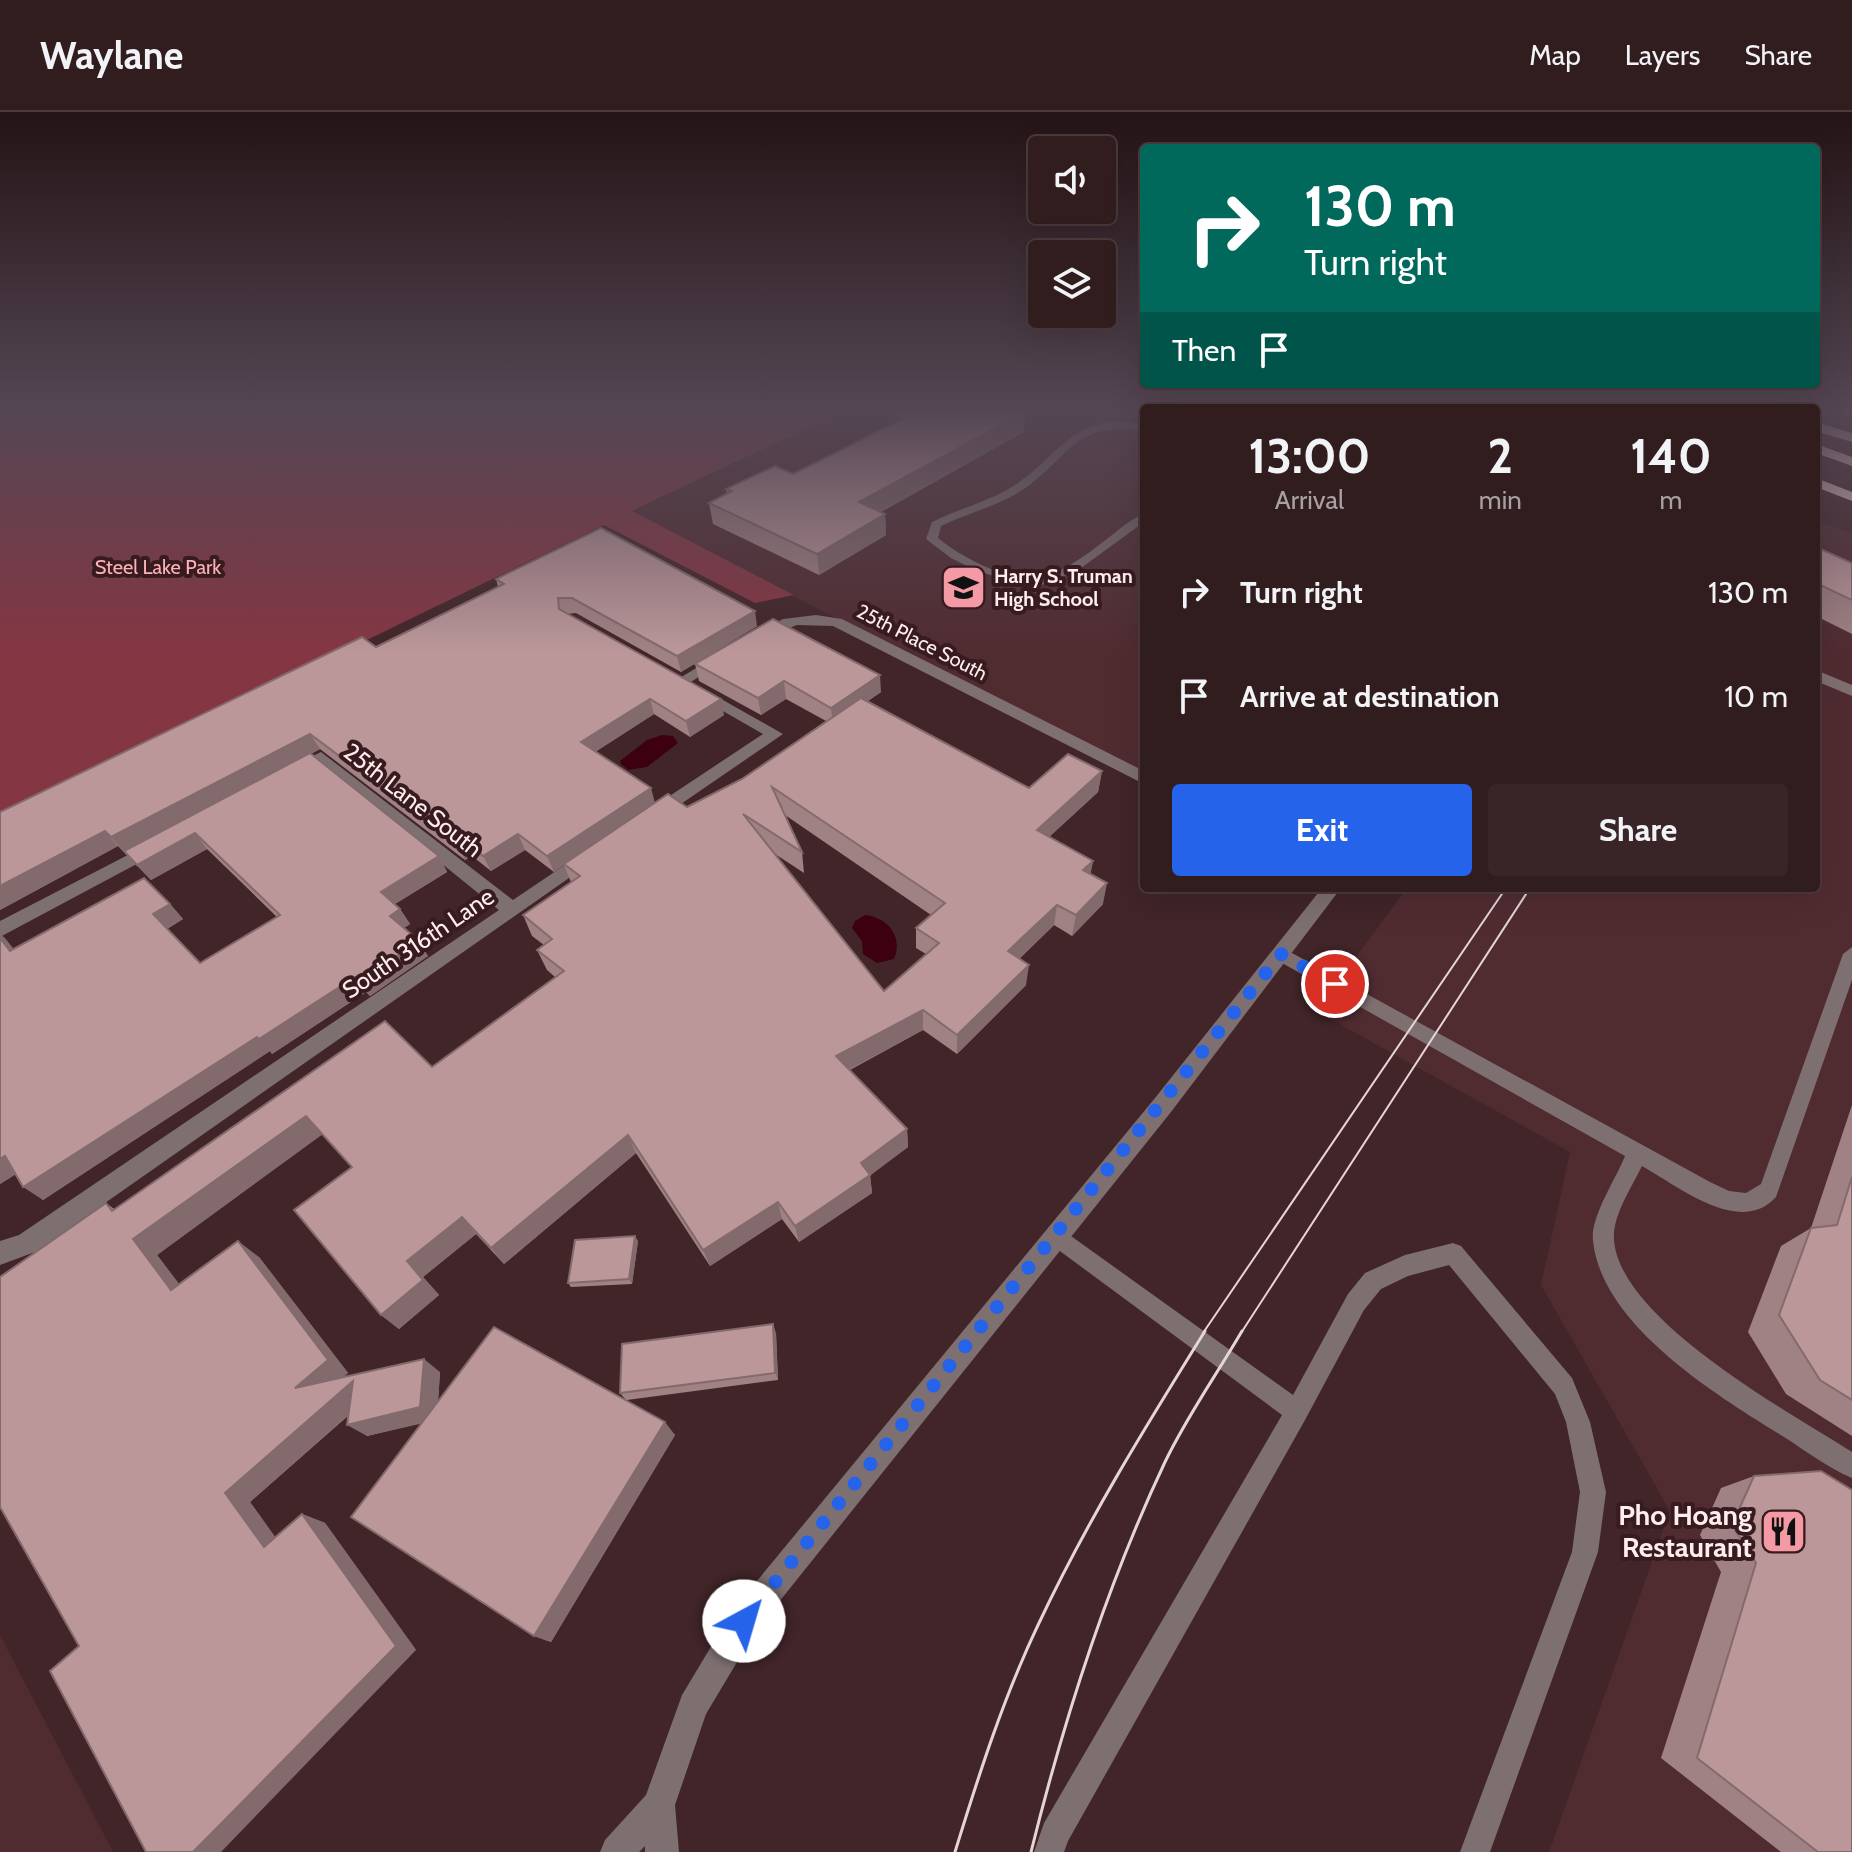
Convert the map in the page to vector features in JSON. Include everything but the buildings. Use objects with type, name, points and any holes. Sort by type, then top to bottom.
[{"type":"street","name":"25th Place South","points":[[642,822],[775,734],[674,678],[797,618],[813,617],[837,622],[1140,776]]},
{"type":"street","points":[[1820,677],[1852,691]]},
{"type":"street","name":"25th Lane South","points":[[283,778],[321,757],[512,910]]},
{"type":"street","points":[[0,930],[175,836]]},
{"type":"street","name":"South 316th Lane","points":[[0,1253],[26,1244],[603,849]]},
{"type":"street","points":[[662,1852],[659,1805],[693,1706],[744,1621],[1057,1236],[1329,892]]},
{"type":"street","points":[[617,1852],[659,1805]]},
{"type":"lane","points":[[1007,491],[936,524],[932,539],[950,555],[986,570],[1025,582],[1040,581],[1062,575],[1140,520]]},
{"type":"lane","points":[[1281,954],[1637,1153],[1724,1199],[1745,1204],[1760,1201],[1769,1190],[1852,954]]},
{"type":"lane","points":[[1637,1153],[1603,1240],[1611,1273],[1624,1295],[1684,1355],[1852,1466]]},
{"type":"lane","points":[[1057,1236],[1297,1412]]},
{"type":"lane","points":[[1049,1852],[1055,1834],[1297,1412],[1356,1302],[1373,1281],[1405,1266],[1453,1253],[1564,1386],[1578,1422],[1593,1492],[1585,1552],[1475,1852]]},
{"type":"shaded area","name":"Harry S. Truman High School","points":[[675,491],[1140,491],[1140,776],[631,512]]},
{"type":"shaded area","points":[[1820,522],[1852,533],[1852,1852],[1549,1852],[1670,1511],[1541,1285],[1570,1152],[1316,1011],[1404,892],[1820,892]]},
{"type":"shaded area","points":[[662,735],[673,736],[678,743],[647,767],[628,770],[621,764],[620,761],[647,740]]},
{"type":"shaded area","points":[[865,915],[880,920],[892,930],[897,943],[894,959],[877,963],[863,954],[862,941],[852,928],[855,921]]},
{"type":"shaded area","points":[[0,1635],[113,1852],[0,1852]]},
{"type":"green space","name":"Steel Lake Park","points":[[0,491],[674,491],[632,511],[794,595],[755,603],[604,525],[0,818]]},
{"type":"tram line","points":[[1203,1333],[1503,892]]},
{"type":"tram line","points":[[1241,1333],[1527,892]]},
{"type":"tram line","points":[[955,1852],[1003,1707],[1057,1585],[1139,1438],[1205,1331]]},
{"type":"tram line","points":[[1031,1852],[1073,1703],[1124,1556],[1174,1445],[1242,1331]]},
{"type":"place","name":"Harry S. Truman High School","points":[[963,588]]},
{"type":"place","name":"Pho Hoang Restaurant","points":[[1783,1531]]},
{"type":"route","points":[[744,1621],[1163,1105],[1281,954],[1335,984]]}]
